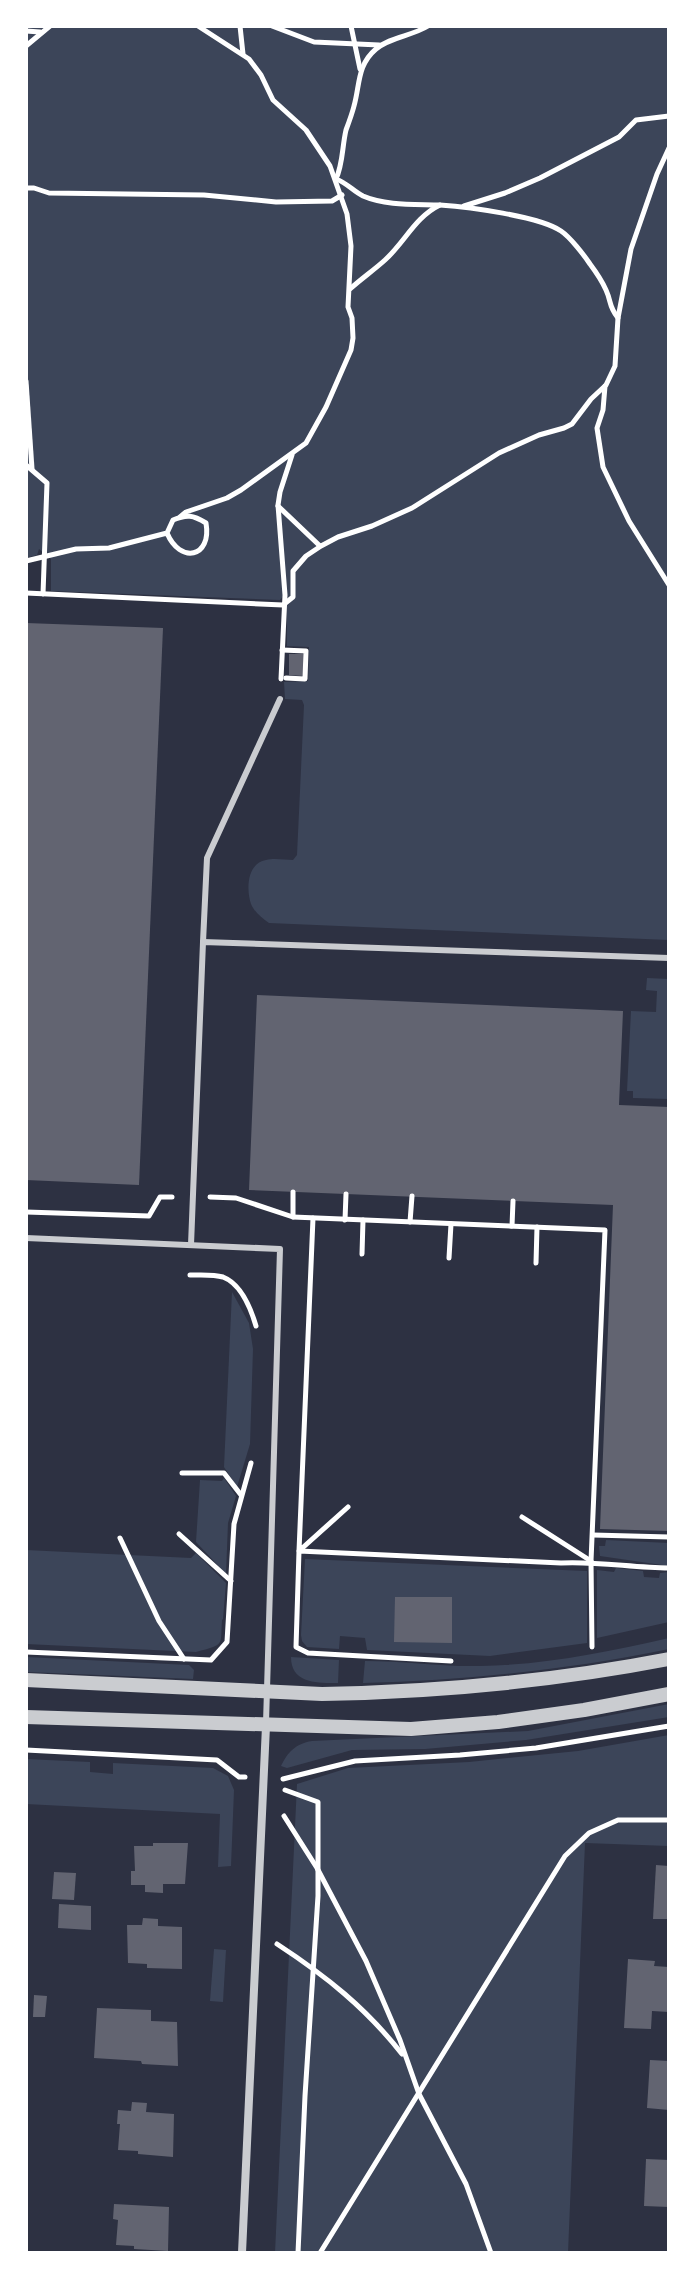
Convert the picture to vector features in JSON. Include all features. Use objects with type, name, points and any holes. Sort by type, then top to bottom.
[{"type":"street","points":[[26,1680],[322,1694],[447,1689],[613,1670],[669,1659]]},
{"type":"street","points":[[26,1717],[411,1729],[555,1714],[669,1694]]},
{"type":"street","points":[[242,2253],[266,1726]]},
{"type":"lane","points":[[191,1245],[207,858],[280,699]]},
{"type":"lane","points":[[203,942],[669,958]]},
{"type":"lane","points":[[26,1238],[280,1249],[266,1726]]},
{"type":"path","points":[[26,46],[50,26]]},
{"type":"path","points":[[180,517],[241,490],[306,443],[351,350],[353,328],[348,307],[351,246],[347,214],[336,179],[316,142],[273,100],[256,67],[243,54],[198,26]]},
{"type":"path","points":[[240,26],[243,54]]},
{"type":"path","points":[[272,26],[314,42],[381,45]]},
{"type":"path","points":[[336,179],[341,170],[360,70],[351,26]]},
{"type":"path","points":[[360,70],[381,45],[428,26]]},
{"type":"path","points":[[26,31],[41,32]]},
{"type":"path","points":[[463,207],[540,178],[619,137],[636,120],[669,116]]},
{"type":"path","points":[[669,148],[631,249],[618,318],[615,366],[606,385],[597,428],[603,467],[629,521],[669,585]]},
{"type":"path","points":[[336,179],[361,195],[382,202],[463,207],[520,217],[561,231],[590,262],[608,294],[609,306],[618,318]]},
{"type":"path","points":[[26,188],[49,193],[204,195],[276,202],[332,201],[342,195]]},
{"type":"path","points":[[349,290],[385,260],[415,224],[440,205]]},
{"type":"path","points":[[26,381],[32,470]]},
{"type":"path","points":[[26,593],[283,605],[293,597],[293,571],[306,556],[338,537],[412,508],[499,453],[572,424],[606,385]]},
{"type":"path","points":[[280,699],[285,595],[278,505],[292,454]]},
{"type":"path","points":[[26,465],[47,483],[43,594]]},
{"type":"path","points":[[278,505],[321,546]]},
{"type":"path","points":[[185,515],[196,516],[206,523],[208,536],[203,547],[193,554],[182,553],[172,545],[167,533],[173,520],[185,515]]},
{"type":"path","points":[[26,561],[76,549],[109,548],[167,533]]},
{"type":"path","points":[[281,678],[305,679],[306,651],[282,650]]},
{"type":"path","points":[[293,1192],[293,1217]]},
{"type":"path","points":[[345,1220],[346,1194]]},
{"type":"path","points":[[410,1222],[412,1196]]},
{"type":"path","points":[[26,1212],[149,1216],[160,1197],[236,1198],[293,1217],[605,1230],[608,1238],[598,1501],[591,1561],[592,1647],[579,1649]]},
{"type":"path","points":[[512,1226],[513,1201]]},
{"type":"path","points":[[313,1218],[296,1647],[308,1653],[458,1661]]},
{"type":"path","points":[[362,1254],[363,1220]]},
{"type":"path","points":[[449,1258],[451,1224]]},
{"type":"path","points":[[536,1263],[537,1227]]},
{"type":"path","points":[[190,1275],[227,1278],[245,1301],[258,1334]]},
{"type":"path","points":[[26,1652],[211,1660],[227,1642],[234,1524],[252,1458]]},
{"type":"path","points":[[182,1473],[224,1473],[242,1496]]},
{"type":"path","points":[[299,1551],[348,1507]]},
{"type":"path","points":[[522,1517],[591,1561]]},
{"type":"path","points":[[179,1534],[231,1582]]},
{"type":"path","points":[[593,1535],[669,1537]]},
{"type":"path","points":[[120,1538],[159,1621],[184,1659]]},
{"type":"path","points":[[299,1551],[561,1563],[591,1561],[634,1568],[669,1568]]},
{"type":"path","points":[[281,1779],[355,1761],[536,1748],[669,1726]]},
{"type":"path","points":[[26,1750],[217,1760],[239,1777],[250,1778]]},
{"type":"path","points":[[285,1790],[318,1802],[318,1896],[298,2253]]},
{"type":"path","points":[[284,1815],[317,1868],[366,1961],[419,2094],[466,2184],[491,2253]]},
{"type":"path","points":[[320,2253],[572,1848],[589,1833],[618,1820],[669,1820]]},
{"type":"path","points":[[277,1944],[328,1978],[382,2028],[408,2062]]},
{"type":"shaded area","points":[[26,26],[669,26],[669,940],[269,923],[255,910],[249,898],[249,884],[255,866],[269,859],[293,860],[297,855],[304,705],[302,700],[285,699],[284,682],[308,681],[309,647],[287,646],[287,591],[280,600],[51,591],[51,559],[39,549],[37,555],[26,558]]},
{"type":"shaded area","points":[[647,978],[669,979],[669,1099],[633,1098],[633,1091],[627,1091],[631,1011],[656,1012],[657,991],[646,990]]},
{"type":"shaded area","points":[[232,1292],[249,1323],[253,1349],[250,1444],[237,1487],[224,1467]]},
{"type":"shaded area","points":[[224,1478],[236,1496],[228,1523],[226,1574],[196,1542],[200,1480],[222,1481]]},
{"type":"shaded area","points":[[606,1540],[669,1543],[669,1566],[600,1556],[599,1546],[605,1546]]},
{"type":"shaded area","points":[[26,1550],[191,1558],[196,1553],[226,1583],[220,1643],[196,1652],[26,1644]]},
{"type":"shaded area","points":[[305,1559],[587,1571],[587,1643],[490,1656],[367,1650],[365,1638],[340,1636],[339,1649],[307,1647],[301,1635]]},
{"type":"shaded area","points":[[616,1568],[643,1571],[644,1577],[659,1578],[660,1573],[669,1572],[669,1622],[597,1638],[597,1570],[614,1572]]},
{"type":"shaded area","points":[[669,1638],[669,1649],[593,1663],[478,1676],[363,1683],[365,1661],[505,1665],[576,1657]]},
{"type":"shaded area","points":[[26,1657],[189,1665],[194,1670],[193,1679],[28,1672]]},
{"type":"shaded area","points":[[291,1657],[339,1660],[338,1683],[314,1682],[301,1677],[292,1666]]},
{"type":"shaded area","points":[[669,1704],[669,1717],[526,1740],[425,1749],[352,1750],[287,1768],[281,1766],[293,1749],[312,1741],[528,1731]]},
{"type":"shaded area","points":[[669,1735],[669,1846],[585,1843],[568,2253],[275,2253],[297,1784],[348,1768],[469,1762],[578,1751]]},
{"type":"shaded area","points":[[26,1759],[90,1762],[90,1772],[113,1774],[113,1763],[213,1768],[228,1776],[234,1790],[231,1866],[218,1867],[220,1814],[26,1804]]},
{"type":"shaded area","points":[[214,1949],[226,1950],[223,2002],[210,2001]]},
{"type":"building","points":[[26,623],[163,628],[139,1185],[26,1180]]},
{"type":"building","points":[[289,654],[303,654],[303,676],[289,675]]},
{"type":"building","points":[[257,995],[623,1011],[619,1105],[669,1107],[669,1531],[600,1529],[613,1205],[249,1190]]},
{"type":"building","points":[[395,1597],[452,1597],[452,1643],[394,1642]]},
{"type":"building","points":[[153,1843],[188,1843],[185,1884],[163,1884],[163,1893],[145,1892],[145,1885],[131,1885],[131,1871],[135,1871],[134,1846],[153,1846]]},
{"type":"building","points":[[656,1865],[669,1866],[669,1919],[653,1919]]},
{"type":"building","points":[[54,1872],[76,1873],[74,1900],[52,1899]]},
{"type":"building","points":[[59,1904],[91,1906],[91,1930],[58,1928]]},
{"type":"building","points":[[143,1918],[158,1919],[158,1926],[182,1927],[182,1969],[147,1968],[147,1964],[128,1963],[127,1925],[142,1925]]},
{"type":"building","points":[[628,1959],[655,1961],[654,1966],[669,1967],[669,2012],[652,2011],[651,2029],[624,2028]]},
{"type":"building","points":[[34,1995],[47,1996],[45,2017],[33,2017]]},
{"type":"building","points":[[97,2008],[151,2010],[151,2021],[177,2022],[178,2066],[94,2058]]},
{"type":"building","points":[[650,2060],[669,2061],[669,2110],[647,2108]]},
{"type":"building","points":[[132,2102],[147,2103],[146,2112],[174,2114],[173,2157],[118,2150],[118,2110],[131,2111]]},
{"type":"building","points":[[646,2159],[669,2160],[669,2207],[644,2206]]},
{"type":"building","points":[[114,2204],[169,2207],[168,2251],[116,2245],[118,2220],[113,2219]]}]
